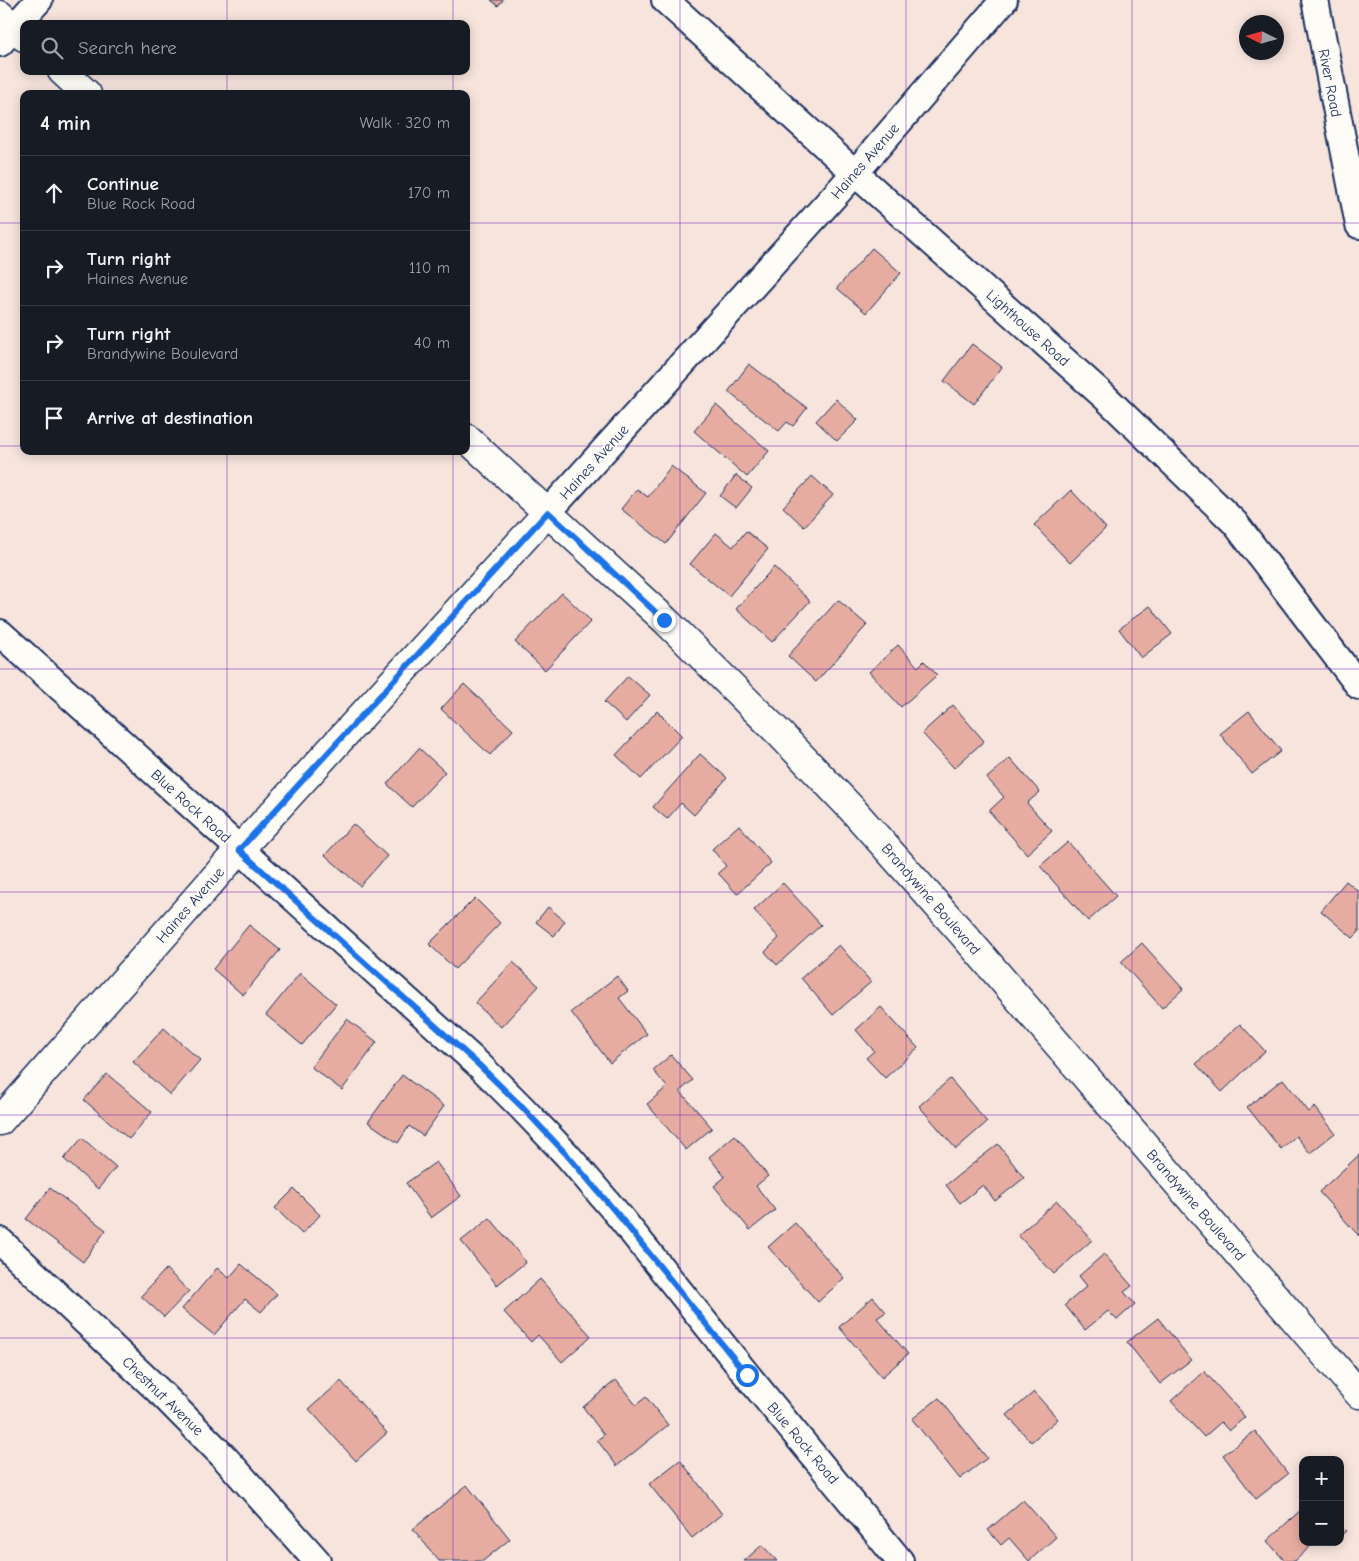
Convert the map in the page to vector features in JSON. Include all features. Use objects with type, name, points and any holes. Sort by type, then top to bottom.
[{"type":"street","points":[[9,31],[40,0]]},
{"type":"street","name":"Lighthouse Road","points":[[665,0],[1105,397],[1235,523],[1359,686]]},
{"type":"street","name":"Haines Avenue","points":[[0,1121],[239,850],[855,173],[1004,0]]},
{"type":"street","name":"River Road","points":[[1315,0],[1359,225]]},
{"type":"street","points":[[66,75],[83,90]]},
{"type":"street","name":"Brandywine Boulevard","points":[[470,442],[671,627],[780,734],[851,808],[962,933],[1359,1394]]},
{"type":"street","name":"Blue Rock Road","points":[[0,633],[479,1065],[521,1106],[567,1155],[620,1217],[900,1561]]},
{"type":"street","name":"Chestnut Avenue","points":[[0,1241],[161,1393],[225,1458],[317,1561]]},
{"type":"building","points":[[491,0],[503,0],[498,6]]},
{"type":"building","points":[[872,248],[901,273],[866,313],[837,288]]},
{"type":"building","points":[[972,344],[1002,367],[974,404],[944,381]]},
{"type":"building","points":[[749,364],[807,408],[793,426],[787,422],[779,431],[728,392]]},
{"type":"building","points":[[836,399],[858,420],[837,441],[816,421]]},
{"type":"building","points":[[716,405],[769,451],[747,477],[694,431]]},
{"type":"building","points":[[671,466],[706,493],[666,544],[621,509],[637,489],[648,497]]},
{"type":"building","points":[[736,475],[752,488],[736,508],[720,496]]},
{"type":"building","points":[[812,476],[833,495],[804,527],[783,507]]},
{"type":"building","points":[[1071,490],[1106,528],[1070,563],[1034,525]]},
{"type":"building","points":[[746,531],[768,549],[729,596],[690,564],[716,533],[733,547]]},
{"type":"building","points":[[774,567],[810,601],[772,642],[736,609]]},
{"type":"building","points":[[562,593],[591,621],[545,670],[515,642]]},
{"type":"building","points":[[838,600],[867,625],[816,682],[788,656]]},
{"type":"building","points":[[1150,606],[1172,634],[1141,658],[1119,629]]},
{"type":"building","points":[[898,645],[918,667],[924,661],[937,675],[901,707],[869,672]]},
{"type":"building","points":[[628,676],[650,695],[626,722],[604,702]]},
{"type":"building","points":[[464,684],[513,730],[490,755],[441,709]]},
{"type":"building","points":[[953,705],[984,741],[954,768],[922,733]]},
{"type":"building","points":[[657,711],[682,736],[641,779],[616,755]]},
{"type":"building","points":[[1249,711],[1281,751],[1252,774],[1220,734]]},
{"type":"building","points":[[419,748],[445,772],[412,807],[387,784]]},
{"type":"building","points":[[700,754],[727,778],[694,815],[681,803],[667,819],[653,807]]},
{"type":"building","points":[[1010,758],[1040,792],[1027,803],[1052,831],[1027,854],[989,811],[1004,797],[987,778]]},
{"type":"building","points":[[353,824],[387,856],[360,886],[325,855]]},
{"type":"building","points":[[739,825],[771,863],[737,894],[718,873],[726,866],[712,849]]},
{"type":"building","points":[[1068,842],[1116,896],[1088,921],[1040,866]]},
{"type":"building","points":[[1346,881],[1359,892],[1359,932],[1353,938],[1321,911]]},
{"type":"building","points":[[783,883],[821,925],[777,965],[765,952],[779,938],[754,910]]},
{"type":"building","points":[[475,898],[500,923],[455,969],[429,944]]},
{"type":"building","points":[[548,907],[565,921],[554,936],[536,922]]},
{"type":"building","points":[[249,925],[280,950],[243,995],[213,969]]},
{"type":"building","points":[[1142,943],[1183,989],[1162,1008],[1121,962]]},
{"type":"building","points":[[839,945],[871,982],[833,1015],[801,978]]},
{"type":"building","points":[[513,962],[539,986],[501,1027],[475,1003]]},
{"type":"building","points":[[300,973],[336,1004],[302,1045],[266,1015]]},
{"type":"building","points":[[617,976],[628,991],[619,998],[647,1034],[610,1063],[571,1012]]},
{"type":"building","points":[[881,1007],[918,1048],[885,1078],[866,1058],[874,1051],[856,1030]]},
{"type":"building","points":[[347,1019],[377,1042],[342,1090],[311,1067]]},
{"type":"building","points":[[1240,1024],[1265,1051],[1222,1092],[1196,1064]]},
{"type":"building","points":[[164,1028],[200,1060],[170,1095],[133,1062]]},
{"type":"building","points":[[671,1055],[693,1080],[680,1091],[712,1128],[686,1150],[647,1104],[667,1087],[653,1070]]},
{"type":"building","points":[[107,1074],[152,1112],[129,1139],[84,1100]]},
{"type":"building","points":[[402,1075],[444,1106],[423,1136],[409,1126],[398,1143],[368,1122]]},
{"type":"building","points":[[950,1079],[987,1122],[956,1149],[919,1106]]},
{"type":"building","points":[[1283,1079],[1309,1112],[1315,1107],[1335,1133],[1310,1153],[1296,1136],[1281,1149],[1247,1107]]},
{"type":"building","points":[[735,1135],[768,1176],[756,1186],[775,1210],[750,1230],[714,1186],[725,1177],[709,1157]]},
{"type":"building","points":[[82,1138],[116,1167],[98,1189],[64,1159]]},
{"type":"building","points":[[998,1144],[1024,1178],[995,1201],[983,1185],[960,1203],[946,1185]]},
{"type":"building","points":[[1359,1155],[1359,1236],[1319,1192]]},
{"type":"building","points":[[436,1162],[461,1196],[431,1218],[406,1183]]},
{"type":"building","points":[[50,1188],[106,1230],[83,1262],[26,1219]]},
{"type":"building","points":[[294,1189],[320,1215],[302,1234],[275,1208]]},
{"type":"building","points":[[1057,1201],[1092,1240],[1054,1274],[1018,1235]]},
{"type":"building","points":[[490,1218],[526,1262],[497,1285],[461,1241]]},
{"type":"building","points":[[795,1223],[844,1278],[818,1302],[768,1247]]},
{"type":"building","points":[[1104,1254],[1132,1286],[1124,1292],[1135,1304],[1117,1320],[1108,1311],[1085,1330],[1065,1305],[1087,1286],[1079,1276]]},
{"type":"building","points":[[241,1264],[277,1294],[261,1312],[245,1299],[214,1335],[182,1309],[217,1268],[229,1278]]},
{"type":"building","points":[[166,1269],[189,1291],[164,1317],[141,1296]]},
{"type":"building","points":[[540,1279],[591,1336],[562,1362],[538,1335],[531,1342],[504,1312]]},
{"type":"building","points":[[873,1297],[886,1312],[877,1318],[908,1354],[882,1377],[839,1327]]},
{"type":"building","points":[[1158,1318],[1191,1360],[1160,1384],[1127,1342]]},
{"type":"building","points":[[1204,1371],[1245,1417],[1229,1431],[1221,1422],[1204,1437],[1171,1401]]},
{"type":"building","points":[[616,1380],[636,1405],[646,1397],[668,1425],[617,1466],[597,1440],[604,1435],[583,1407]]},
{"type":"building","points":[[341,1381],[387,1433],[356,1461],[309,1409]]},
{"type":"building","points":[[1034,1392],[1058,1419],[1031,1442],[1007,1415]]},
{"type":"building","points":[[939,1398],[987,1458],[960,1479],[912,1419]]},
{"type":"building","points":[[1255,1431],[1288,1474],[1256,1499],[1223,1455]]},
{"type":"building","points":[[680,1460],[722,1514],[692,1538],[649,1484]]},
{"type":"building","points":[[467,1485],[510,1539],[483,1561],[439,1561],[413,1529]]},
{"type":"building","points":[[1023,1500],[1056,1537],[1029,1561],[1009,1538],[1001,1545],[988,1530]]},
{"type":"building","points":[[1299,1512],[1299,1546],[1311,1546],[1295,1561],[1285,1561],[1267,1541]]},
{"type":"building","points":[[762,1545],[777,1561],[744,1561]]},
{"type":"route","points":[[664,620],[548,512],[239,850],[479,1065],[521,1106],[567,1155],[620,1217],[747,1375]]}]
